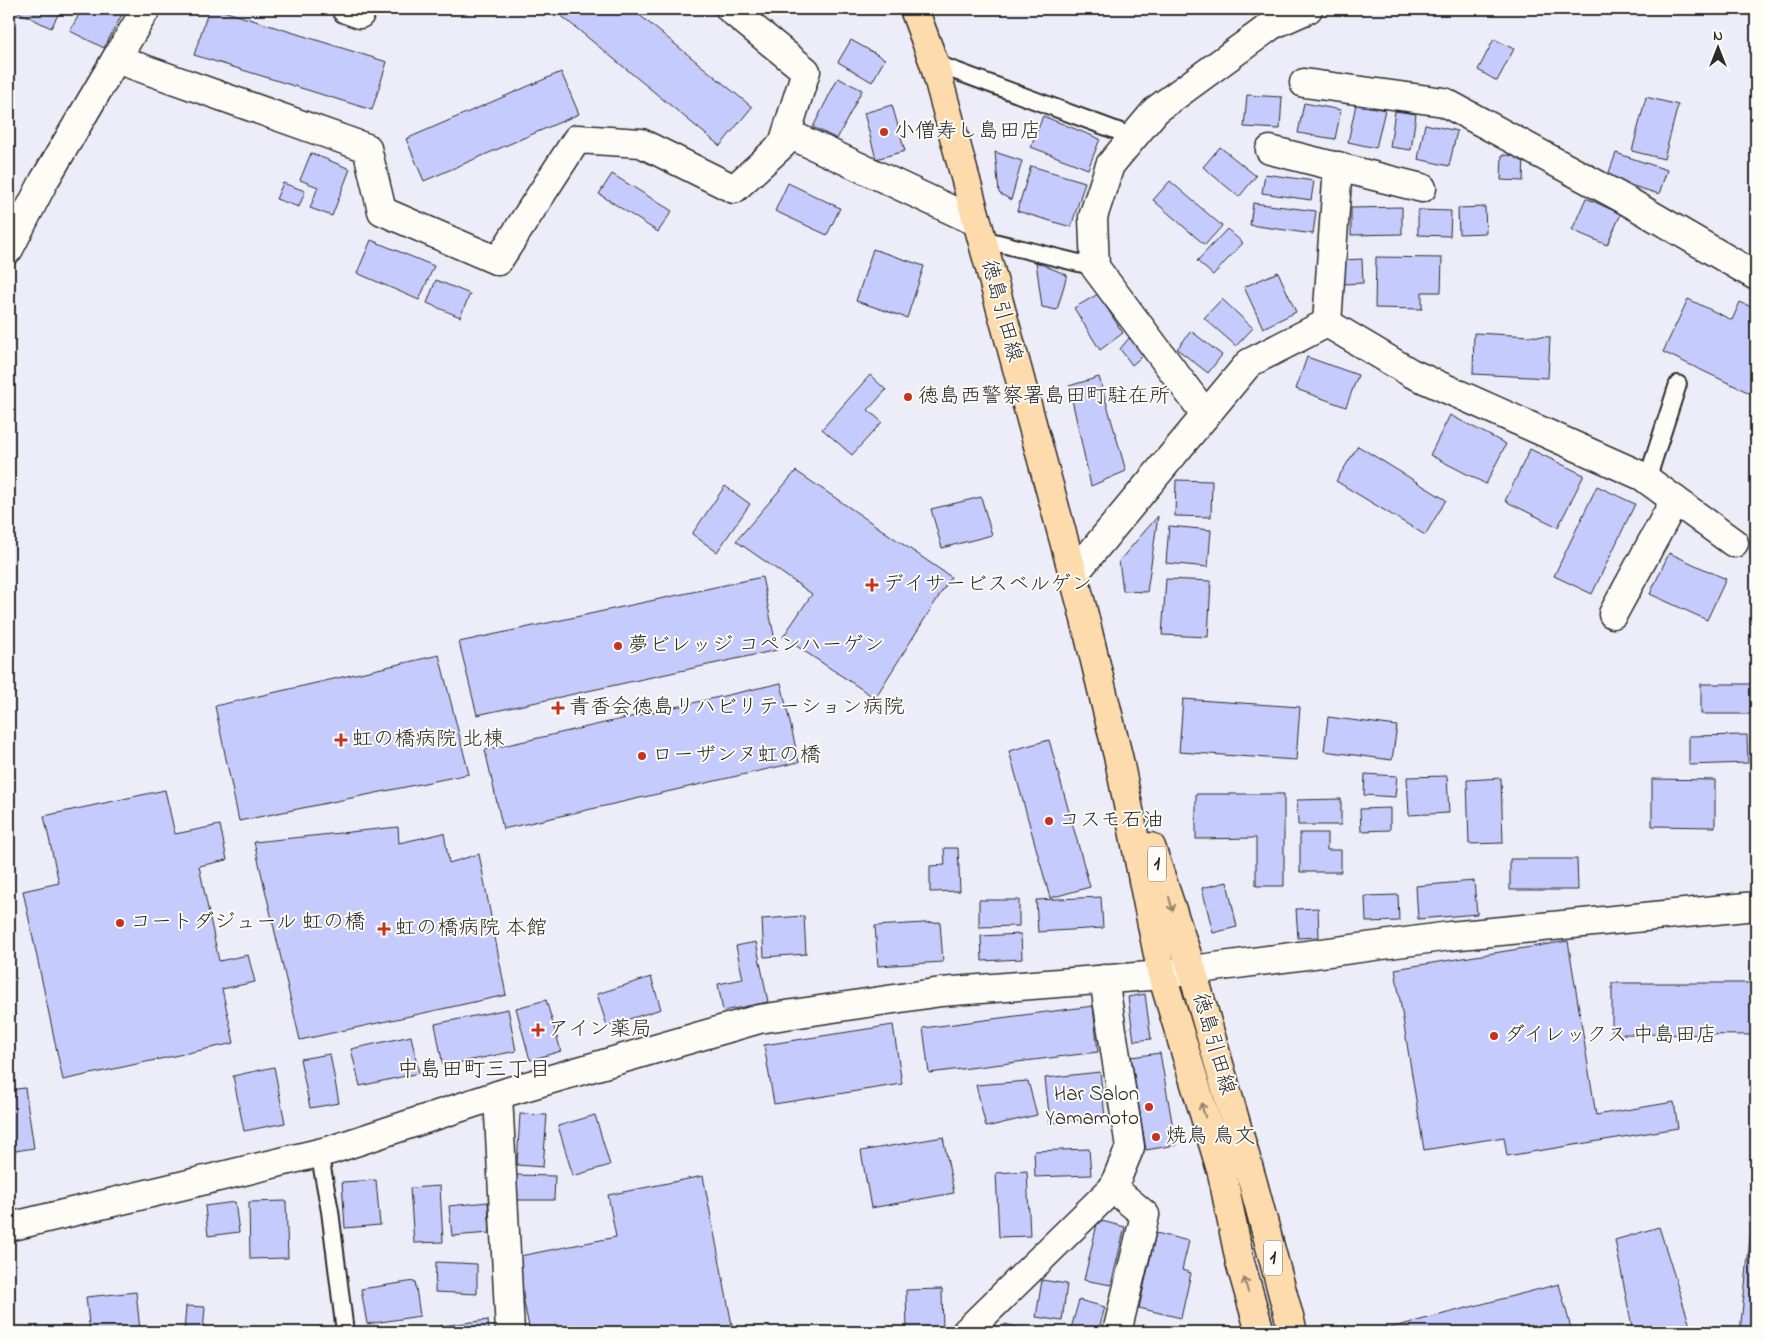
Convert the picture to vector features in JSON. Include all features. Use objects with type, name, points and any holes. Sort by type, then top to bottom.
[{"type":"main road","name":"徳島引田線","points":[[914,9],[934,63],[1073,575],[1119,760],[1162,975],[1222,1173],[1240,1262],[1260,1332]]},
{"type":"main road","name":"徳島引田線","points":[[1119,760],[1168,895],[1192,970],[1294,1332]]},
{"type":"street","points":[[9,249],[44,182],[146,9]]},
{"type":"street","points":[[116,59],[367,148],[382,211],[498,260],[577,139],[641,143],[734,189],[783,144],[806,71],[730,9]]},
{"type":"street","points":[[1206,415],[1095,267],[1093,217],[1110,165],[1156,110],[1272,25],[1308,9]]},
{"type":"street","points":[[1304,83],[1444,102],[1622,198],[1756,276]]},
{"type":"street","points":[[787,133],[979,230]]},
{"type":"street","points":[[1270,150],[1422,188]]},
{"type":"street","points":[[1326,323],[1338,166]]},
{"type":"street","points":[[1073,575],[1249,363],[1326,323]]},
{"type":"street","points":[[1326,323],[1411,373],[1648,480],[1734,543]]},
{"type":"street","points":[[1612,614],[1675,500]]},
{"type":"street","points":[[9,1228],[331,1150],[498,1095],[759,1018],[941,992],[1162,975],[1450,936],[1756,906]]},
{"type":"street","points":[[966,1332],[1113,1188],[1130,1148],[1104,979]]},
{"type":"street","points":[[498,1095],[510,1332]]},
{"type":"street","points":[[1113,1188],[1145,1215],[1117,1332]]},
{"type":"lane","points":[[934,63],[1134,137]]},
{"type":"lane","points":[[979,230],[1095,267]]},
{"type":"lane","points":[[1648,480],[1678,384]]},
{"type":"lane","points":[[319,1152],[330,1211],[345,1332]]},
{"type":"building","points":[[12,9],[61,9],[51,28]]},
{"type":"building","points":[[82,9],[125,9],[104,48],[70,31]]},
{"type":"building","points":[[209,9],[217,9],[387,62],[372,110],[194,55]]},
{"type":"building","points":[[553,9],[632,9],[752,107],[720,146]]},
{"type":"building","points":[[1494,39],[1514,49],[1497,81],[1478,70]]},
{"type":"building","points":[[851,40],[885,59],[872,82],[838,62]]},
{"type":"building","points":[[561,72],[579,114],[424,181],[406,139]]},
{"type":"building","points":[[838,78],[862,90],[837,139],[813,127]]},
{"type":"building","points":[[1247,95],[1282,97],[1280,129],[1244,127]]},
{"type":"building","points":[[1646,97],[1678,105],[1664,159],[1632,151]]},
{"type":"building","points":[[1304,103],[1341,110],[1335,139],[1298,133]]},
{"type":"building","points":[[1356,104],[1385,110],[1376,148],[1348,142]]},
{"type":"building","name":"小僧寿し島田店","points":[[892,105],[905,151],[876,159],[864,113]]},
{"type":"building","points":[[1395,111],[1416,114],[1411,150],[1390,147]]},
{"type":"building","points":[[1043,116],[1100,139],[1088,169],[1031,147]]},
{"type":"building","points":[[1425,124],[1457,131],[1449,166],[1418,159]]},
{"type":"building","points":[[1220,147],[1256,176],[1239,197],[1203,167]]},
{"type":"building","points":[[995,152],[1022,161],[1011,200],[999,193]]},
{"type":"building","points":[[311,153],[350,169],[332,216],[310,208],[318,187],[300,180]]},
{"type":"building","points":[[1616,153],[1667,170],[1659,194],[1607,178]]},
{"type":"building","points":[[1502,155],[1524,156],[1523,181],[1501,180]]},
{"type":"building","points":[[1031,166],[1085,182],[1071,227],[1017,211]]},
{"type":"building","points":[[612,174],[672,211],[658,232],[599,194]]},
{"type":"building","points":[[1265,174],[1314,181],[1311,200],[1262,193]]},
{"type":"building","points":[[1170,181],[1222,226],[1205,245],[1153,200]]},
{"type":"building","points":[[283,183],[305,191],[299,207],[276,199]]},
{"type":"building","points":[[788,183],[840,208],[827,235],[775,211]]},
{"type":"building","points":[[1586,198],[1621,214],[1607,245],[1572,230]]},
{"type":"building","points":[[1253,203],[1316,211],[1313,234],[1250,225]]},
{"type":"building","points":[[1402,207],[1402,234],[1351,235],[1351,208]]},
{"type":"building","points":[[1485,207],[1486,233],[1459,234],[1458,208]]},
{"type":"building","points":[[1418,210],[1451,211],[1450,236],[1418,235]]},
{"type":"building","points":[[1227,229],[1243,243],[1213,275],[1197,261]]},
{"type":"building","points":[[371,240],[434,266],[419,300],[357,273]]},
{"type":"building","points":[[873,249],[924,266],[907,318],[856,301]]},
{"type":"building","points":[[1376,257],[1442,258],[1441,292],[1422,292],[1422,309],[1375,308]]},
{"type":"building","points":[[1362,259],[1363,283],[1344,284],[1343,260]]},
{"type":"building","points":[[1036,262],[1067,275],[1057,310],[1042,307]]},
{"type":"building","points":[[1278,272],[1296,312],[1263,328],[1244,287]]},
{"type":"building","points":[[436,280],[470,294],[460,317],[427,303]]},
{"type":"building","points":[[1098,294],[1123,333],[1100,350],[1074,308]]},
{"type":"building","points":[[1222,299],[1253,328],[1236,346],[1204,318]]},
{"type":"building","points":[[1688,299],[1732,320],[1740,302],[1756,309],[1756,396],[1663,352]]},
{"type":"building","points":[[1191,331],[1222,355],[1208,373],[1177,349]]},
{"type":"building","points":[[1474,333],[1550,337],[1548,378],[1473,374]]},
{"type":"building","points":[[1129,338],[1146,353],[1132,365],[1120,349]]},
{"type":"building","points":[[1307,357],[1358,375],[1346,407],[1296,389]]},
{"type":"building","points":[[870,375],[886,390],[868,410],[882,422],[852,455],[822,429]]},
{"type":"building","points":[[1099,377],[1126,471],[1091,486],[1069,386]]},
{"type":"building","points":[[1450,415],[1506,444],[1486,484],[1430,455]]},
{"type":"building","points":[[1358,446],[1446,500],[1425,535],[1336,481]]},
{"type":"building","points":[[1530,449],[1584,475],[1558,527],[1505,501]]},
{"type":"building","name":"デイサービスベルゲン","points":[[796,471],[951,577],[875,698],[783,637],[812,594],[736,541]]},
{"type":"building","points":[[1176,480],[1212,481],[1211,517],[1175,516]]},
{"type":"building","points":[[725,486],[750,504],[717,552],[692,534]]},
{"type":"building","points":[[1597,486],[1635,504],[1592,594],[1554,576]]},
{"type":"building","points":[[981,497],[992,535],[942,548],[931,509]]},
{"type":"building","points":[[1158,516],[1147,592],[1123,591],[1119,561]]},
{"type":"building","points":[[1169,526],[1211,530],[1208,567],[1166,563]]},
{"type":"building","points":[[1669,553],[1726,579],[1707,620],[1650,594]]},
{"type":"building","name":"夢ビレッジ コペンハーゲン","points":[[762,577],[777,650],[477,715],[459,642]]},
{"type":"building","points":[[1166,579],[1211,581],[1208,637],[1162,635]]},
{"type":"building","name":"虹の橋病院 北棟","points":[[439,655],[469,774],[239,821],[215,706]]},
{"type":"building","name":"ローザンヌ虹の橋","points":[[781,683],[799,762],[503,829],[485,750]]},
{"type":"building","points":[[1701,684],[1756,684],[1756,714],[1701,714]]},
{"type":"building","points":[[1183,699],[1300,707],[1296,760],[1179,752]]},
{"type":"building","points":[[1328,717],[1397,726],[1392,760],[1324,751]]},
{"type":"building","points":[[1747,735],[1748,763],[1689,765],[1689,736]]},
{"type":"building","points":[[1049,740],[1090,887],[1050,898],[1009,751]]},
{"type":"building","points":[[1365,774],[1397,776],[1395,797],[1364,795]]},
{"type":"building","points":[[1447,776],[1449,813],[1409,815],[1407,777]]},
{"type":"building","points":[[1501,778],[1503,843],[1469,844],[1467,780]]},
{"type":"building","points":[[1652,779],[1715,780],[1715,827],[1652,826]]},
{"type":"building","name":"コートダジュール 虹の橋","points":[[165,790],[175,834],[220,825],[227,860],[199,866],[219,961],[248,955],[255,982],[222,989],[234,1043],[63,1080],[23,891],[59,883],[44,816]]},
{"type":"building","points":[[1196,794],[1284,794],[1284,886],[1256,886],[1256,838],[1196,839]]},
{"type":"building","points":[[1341,799],[1341,825],[1298,825],[1297,800]]},
{"type":"building","points":[[1390,808],[1390,830],[1361,831],[1360,809]]},
{"type":"building","name":"虹の橋病院 本館","points":[[398,827],[399,843],[444,833],[449,863],[479,854],[506,995],[300,1040],[254,842]]},
{"type":"building","points":[[1300,833],[1327,833],[1327,850],[1341,850],[1341,872],[1300,872]]},
{"type":"building","points":[[944,848],[958,848],[960,891],[930,892],[930,866],[945,865]]},
{"type":"building","points":[[1510,859],[1577,859],[1578,890],[1510,890]]},
{"type":"building","points":[[1474,881],[1477,914],[1418,919],[1416,886]]},
{"type":"building","points":[[1227,882],[1237,927],[1213,933],[1202,888]]},
{"type":"building","points":[[1398,895],[1399,921],[1366,922],[1365,896]]},
{"type":"building","points":[[1101,897],[1103,928],[1038,932],[1036,900]]},
{"type":"building","points":[[979,900],[1019,900],[1019,926],[979,927]]},
{"type":"building","points":[[1318,908],[1319,937],[1298,938],[1296,909]]},
{"type":"building","points":[[804,916],[806,954],[764,957],[762,919]]},
{"type":"building","points":[[940,922],[943,962],[878,966],[875,926]]},
{"type":"building","points":[[1021,934],[1022,959],[982,961],[981,936]]},
{"type":"building","name":"ダイレックス 中島田店","points":[[1568,941],[1596,1115],[1674,1102],[1678,1128],[1507,1156],[1504,1137],[1424,1150],[1395,969]]},
{"type":"building","points":[[756,942],[768,1002],[723,1011],[718,984],[743,979],[736,946]]},
{"type":"building","points":[[651,977],[661,1009],[607,1026],[597,994]]},
{"type":"building","points":[[1612,983],[1756,983],[1756,1035],[1612,1034]]},
{"type":"building","points":[[1145,994],[1151,1039],[1134,1041],[1128,997]]},
{"type":"building","name":"アイン薬局","points":[[546,1000],[561,1051],[530,1060],[516,1008]]},
{"type":"building","points":[[1093,1006],[1098,1052],[929,1073],[923,1028]]},
{"type":"building","points":[[508,1009],[516,1051],[443,1066],[435,1024]]},
{"type":"building","points":[[893,1025],[902,1084],[774,1104],[764,1045]]},
{"type":"building","points":[[411,1036],[419,1073],[360,1086],[351,1049]]},
{"type":"building","points":[[1160,1053],[1176,1145],[1146,1150],[1131,1057]]},
{"type":"building","points":[[330,1054],[339,1103],[310,1108],[300,1059]]},
{"type":"building","points":[[274,1067],[285,1123],[244,1131],[233,1076]]},
{"type":"building","points":[[1100,1072],[1105,1117],[1050,1123],[1045,1078]]},
{"type":"building","points":[[1028,1081],[1037,1115],[986,1127],[976,1085]]},
{"type":"building","points":[[25,1088],[34,1148],[9,1152],[9,1090]]},
{"type":"building","points":[[520,1114],[547,1115],[543,1167],[517,1165]]},
{"type":"building","points":[[595,1115],[610,1165],[573,1176],[558,1126]]},
{"type":"building","points":[[943,1137],[954,1193],[871,1208],[861,1151]]},
{"type":"building","points":[[1089,1149],[1091,1175],[1035,1177],[1034,1151]]},
{"type":"building","points":[[1027,1171],[1030,1236],[999,1237],[996,1173]]},
{"type":"building","points":[[516,1175],[555,1176],[554,1200],[515,1200]]},
{"type":"building","points":[[703,1176],[733,1330],[720,1332],[530,1332],[515,1257],[616,1237],[608,1195]]},
{"type":"building","points":[[376,1180],[380,1225],[345,1228],[342,1182]]},
{"type":"building","points":[[440,1186],[443,1242],[414,1243],[410,1188]]},
{"type":"building","points":[[286,1201],[288,1258],[250,1259],[249,1202]]},
{"type":"building","points":[[235,1202],[239,1232],[208,1236],[205,1206]]},
{"type":"building","points":[[488,1202],[490,1233],[452,1236],[449,1206]]},
{"type":"building","points":[[1098,1220],[1125,1227],[1111,1285],[1084,1280]]},
{"type":"building","points":[[1752,1220],[1756,1220],[1756,1332],[1740,1332]]},
{"type":"building","points":[[1659,1227],[1692,1332],[1633,1332],[1615,1240]]},
{"type":"building","points":[[1156,1233],[1189,1241],[1182,1270],[1191,1273],[1181,1318],[1139,1308]]},
{"type":"building","points":[[436,1262],[477,1264],[477,1294],[435,1292]]},
{"type":"building","points":[[1042,1280],[1067,1284],[1062,1321],[1036,1317]]},
{"type":"building","points":[[415,1281],[420,1316],[367,1324],[361,1289]]},
{"type":"building","points":[[1559,1284],[1572,1332],[1387,1332],[1386,1329]]},
{"type":"building","points":[[942,1289],[943,1330],[907,1331],[906,1290]]},
{"type":"building","points":[[136,1292],[140,1330],[90,1332],[86,1297]]},
{"type":"building","points":[[1079,1300],[1105,1307],[1098,1332],[1070,1332]]},
{"type":"building","points":[[186,1306],[205,1307],[203,1332],[184,1332]]},
{"type":"building","points":[[488,1320],[489,1332],[440,1332],[440,1326]]},
{"type":"building","points":[[1005,1324],[1034,1332],[1002,1332]]},
{"type":"building","points":[[1143,1325],[1173,1332],[1141,1332]]},
{"type":"place","name":"小僧寿し島田店","points":[[884,132]]},
{"type":"place","name":"徳島西警察署島田町駐在所","points":[[908,397]]},
{"type":"place","name":"デイサービスベルゲン","points":[[872,585]]},
{"type":"place","name":"夢ビレッジ コペンハーゲン","points":[[618,646]]},
{"type":"place","name":"青香会徳島リハビリテーション病院","points":[[558,708]]},
{"type":"place","name":"虹の橋病院 北棟","points":[[341,740]]},
{"type":"place","name":"ローザンヌ虹の橋","points":[[642,756]]},
{"type":"place","name":"コスモ石油","points":[[1049,821]]},
{"type":"place","name":"コートダジュール 虹の橋","points":[[120,923]]},
{"type":"place","name":"虹の橋病院 本館","points":[[384,929]]},
{"type":"place","name":"アイン薬局","points":[[538,1030]]},
{"type":"place","name":"ダイレックス 中島田店","points":[[1494,1036]]},
{"type":"place","name":"Har Salon Yamamoto","points":[[1149,1107]]},
{"type":"place","name":"焼鳥 鳥文","points":[[1156,1137]]},
{"type":"district","name":"中島田町三丁目","points":[[474,1071]]}]
